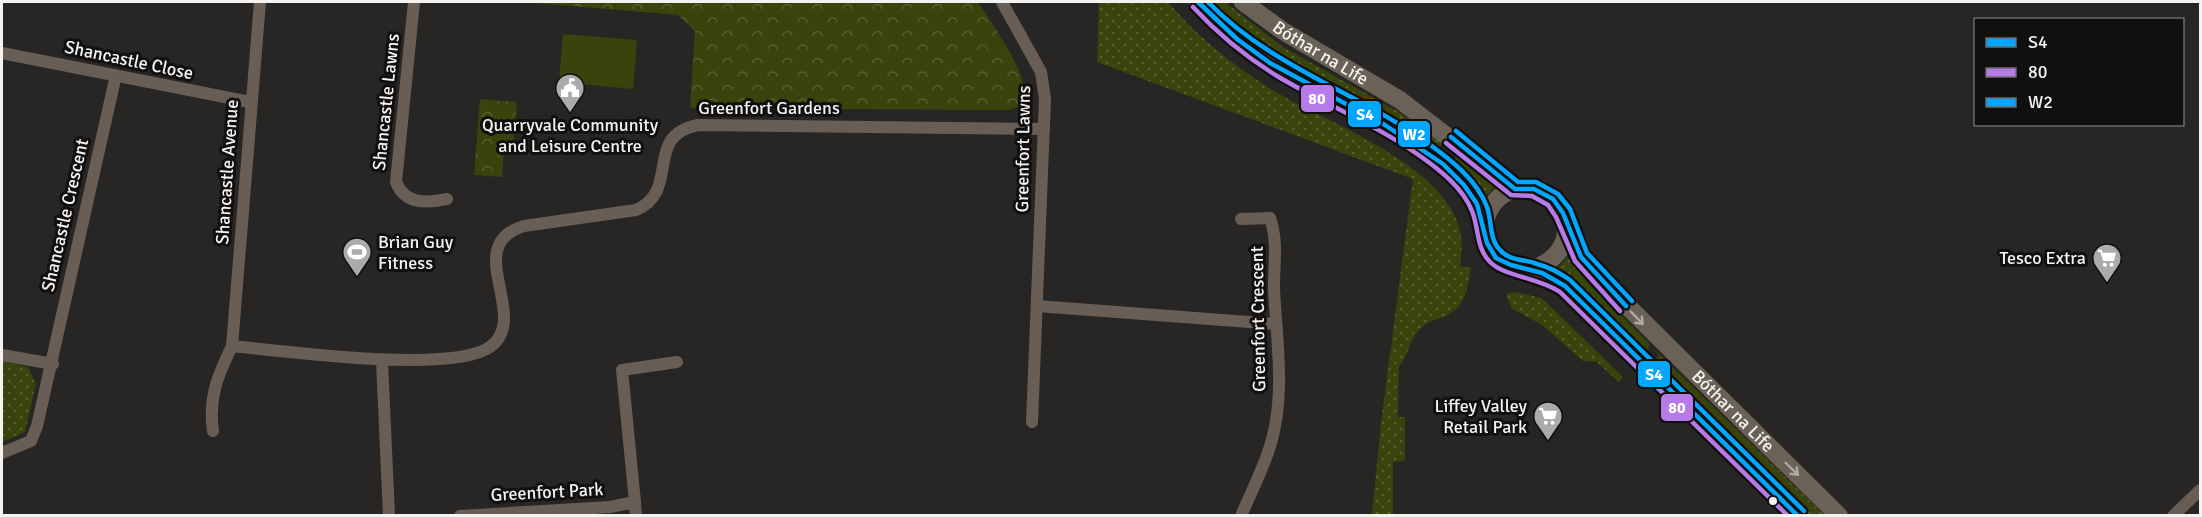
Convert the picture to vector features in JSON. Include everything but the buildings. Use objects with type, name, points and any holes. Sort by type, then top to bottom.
[{"type":"street","name":"Shancastle Avenue","points":[[213,431],[211,417],[213,385],[232,346],[250,102],[260,2]]},
{"type":"street","name":"Shancastle Lawns","points":[[414,2],[396,182],[407,197],[417,201],[430,202],[447,199]]},
{"type":"street","name":"Greenfort Lawns","points":[[1002,2],[1041,72],[1045,99],[1032,422]]},
{"type":"street","name":"Bóthar na Life","points":[[1198,2],[1223,28],[1258,55],[1390,129],[1444,165],[1475,201],[1488,247],[1501,261],[1517,268],[1552,277],[1578,298],[1798,516]]},
{"type":"street","name":"Bóthar na Life","points":[[1243,2],[1283,31],[1400,100],[1515,189],[1534,189],[1548,194],[1559,205],[1581,257],[1595,274],[1839,516]]},
{"type":"street","name":"Shancastle Close","points":[[2,53],[250,102]]},
{"type":"street","name":"Shancastle Crescent","points":[[2,453],[31,441],[53,364],[53,348],[116,75]]},
{"type":"street","name":"Greenfort Gardens","points":[[381,360],[467,355],[489,348],[497,341],[504,328],[496,256],[502,237],[524,226],[636,210],[647,205],[658,192],[668,144],[675,133],[685,127],[698,124],[1044,129]]},
{"type":"street","points":[[1484,229],[1492,204],[1502,195],[1515,189]]},
{"type":"street","name":"Greenfort Crescent","points":[[1241,219],[1270,218],[1276,233],[1276,324],[1279,347],[1277,399],[1271,443],[1241,516]]},
{"type":"street","points":[[1530,270],[1547,263],[1558,253],[1565,238],[1566,222]]},
{"type":"street","points":[[1037,306],[1276,324]]},
{"type":"street","points":[[232,346],[381,360],[389,516]]},
{"type":"street","points":[[2,355],[53,364]]},
{"type":"street","points":[[636,516],[622,370],[677,362]]},
{"type":"street","points":[[2173,516],[2200,490]]},
{"type":"street","name":"Greenfort Park","points":[[460,516],[610,507],[635,502]]},
{"type":"green space","points":[[524,2],[978,2],[1015,62],[1022,80],[1024,95],[1020,106],[1006,110],[690,108],[695,31],[678,15]]},
{"type":"green space","points":[[1099,2],[1168,2],[1203,38],[1255,79],[1374,144],[1425,179],[1444,199],[1457,221],[1462,243],[1460,266],[1471,268],[1464,297],[1457,309],[1424,325],[1419,330],[1399,366],[1398,417],[1405,417],[1405,461],[1393,462],[1393,515],[1372,515],[1381,423],[1413,179],[1097,62]]},
{"type":"green space","points":[[1209,2],[1225,2],[1283,47],[1397,111],[1444,143],[1437,149],[1409,130],[1290,64],[1261,46]]},
{"type":"green space","points":[[563,34],[637,40],[633,89],[559,82]]},
{"type":"green space","points":[[480,99],[517,102],[513,150],[504,149],[502,177],[474,175]]},
{"type":"green space","points":[[1458,155],[1495,187],[1483,199],[1452,163]]},
{"type":"green space","points":[[1568,257],[1586,281],[1649,343],[1648,356],[1555,270]]},
{"type":"green space","points":[[1515,292],[1541,298],[1547,303],[1623,377],[1619,382],[1597,362],[1583,361],[1541,324],[1512,309],[1506,294]]},
{"type":"green space","points":[[1654,349],[1824,515],[1810,515],[1654,362],[1659,356]]},
{"type":"green space","points":[[2,361],[28,367],[36,384],[25,432],[2,442]]},
{"type":"transit line","name":"S4","points":[[1198,2],[1237,39],[1270,63],[1385,125],[1443,164],[1464,185],[1477,204],[1487,243],[1496,258],[1511,265],[1542,273],[1565,286],[1798,516]]},
{"type":"transit line","name":"W2","points":[[1208,2],[1233,25],[1259,44],[1401,126],[1454,164],[1470,179],[1483,197],[1489,212],[1494,241],[1504,254],[1550,269],[1570,280],[1804,511]]},
{"type":"transit line","name":"80","points":[[1193,7],[1233,44],[1266,69],[1385,134],[1443,173],[1468,203],[1474,217],[1482,251],[1490,262],[1504,271],[1542,283],[1560,292],[1788,516]]},
{"type":"transit line","name":"W2","points":[[1456,131],[1518,182],[1536,182],[1558,194],[1570,209],[1587,253],[1632,301]]},
{"type":"transit line","name":"S4","points":[[1451,137],[1515,189],[1534,189],[1553,199],[1563,213],[1581,257],[1626,306]]},
{"type":"transit line","name":"80","points":[[1446,143],[1511,195],[1532,196],[1548,205],[1556,217],[1575,261],[1620,311]]},
{"type":"place","name":"Quarryvale Community and Leisure Centre","points":[[570,114]]},
{"type":"place","name":"Brian Guy Fitness","points":[[357,278]]},
{"type":"place","name":"Tesco Extra","points":[[2107,284]]},
{"type":"place","name":"Liffey Valley Retail Park","points":[[1548,442]]}]
